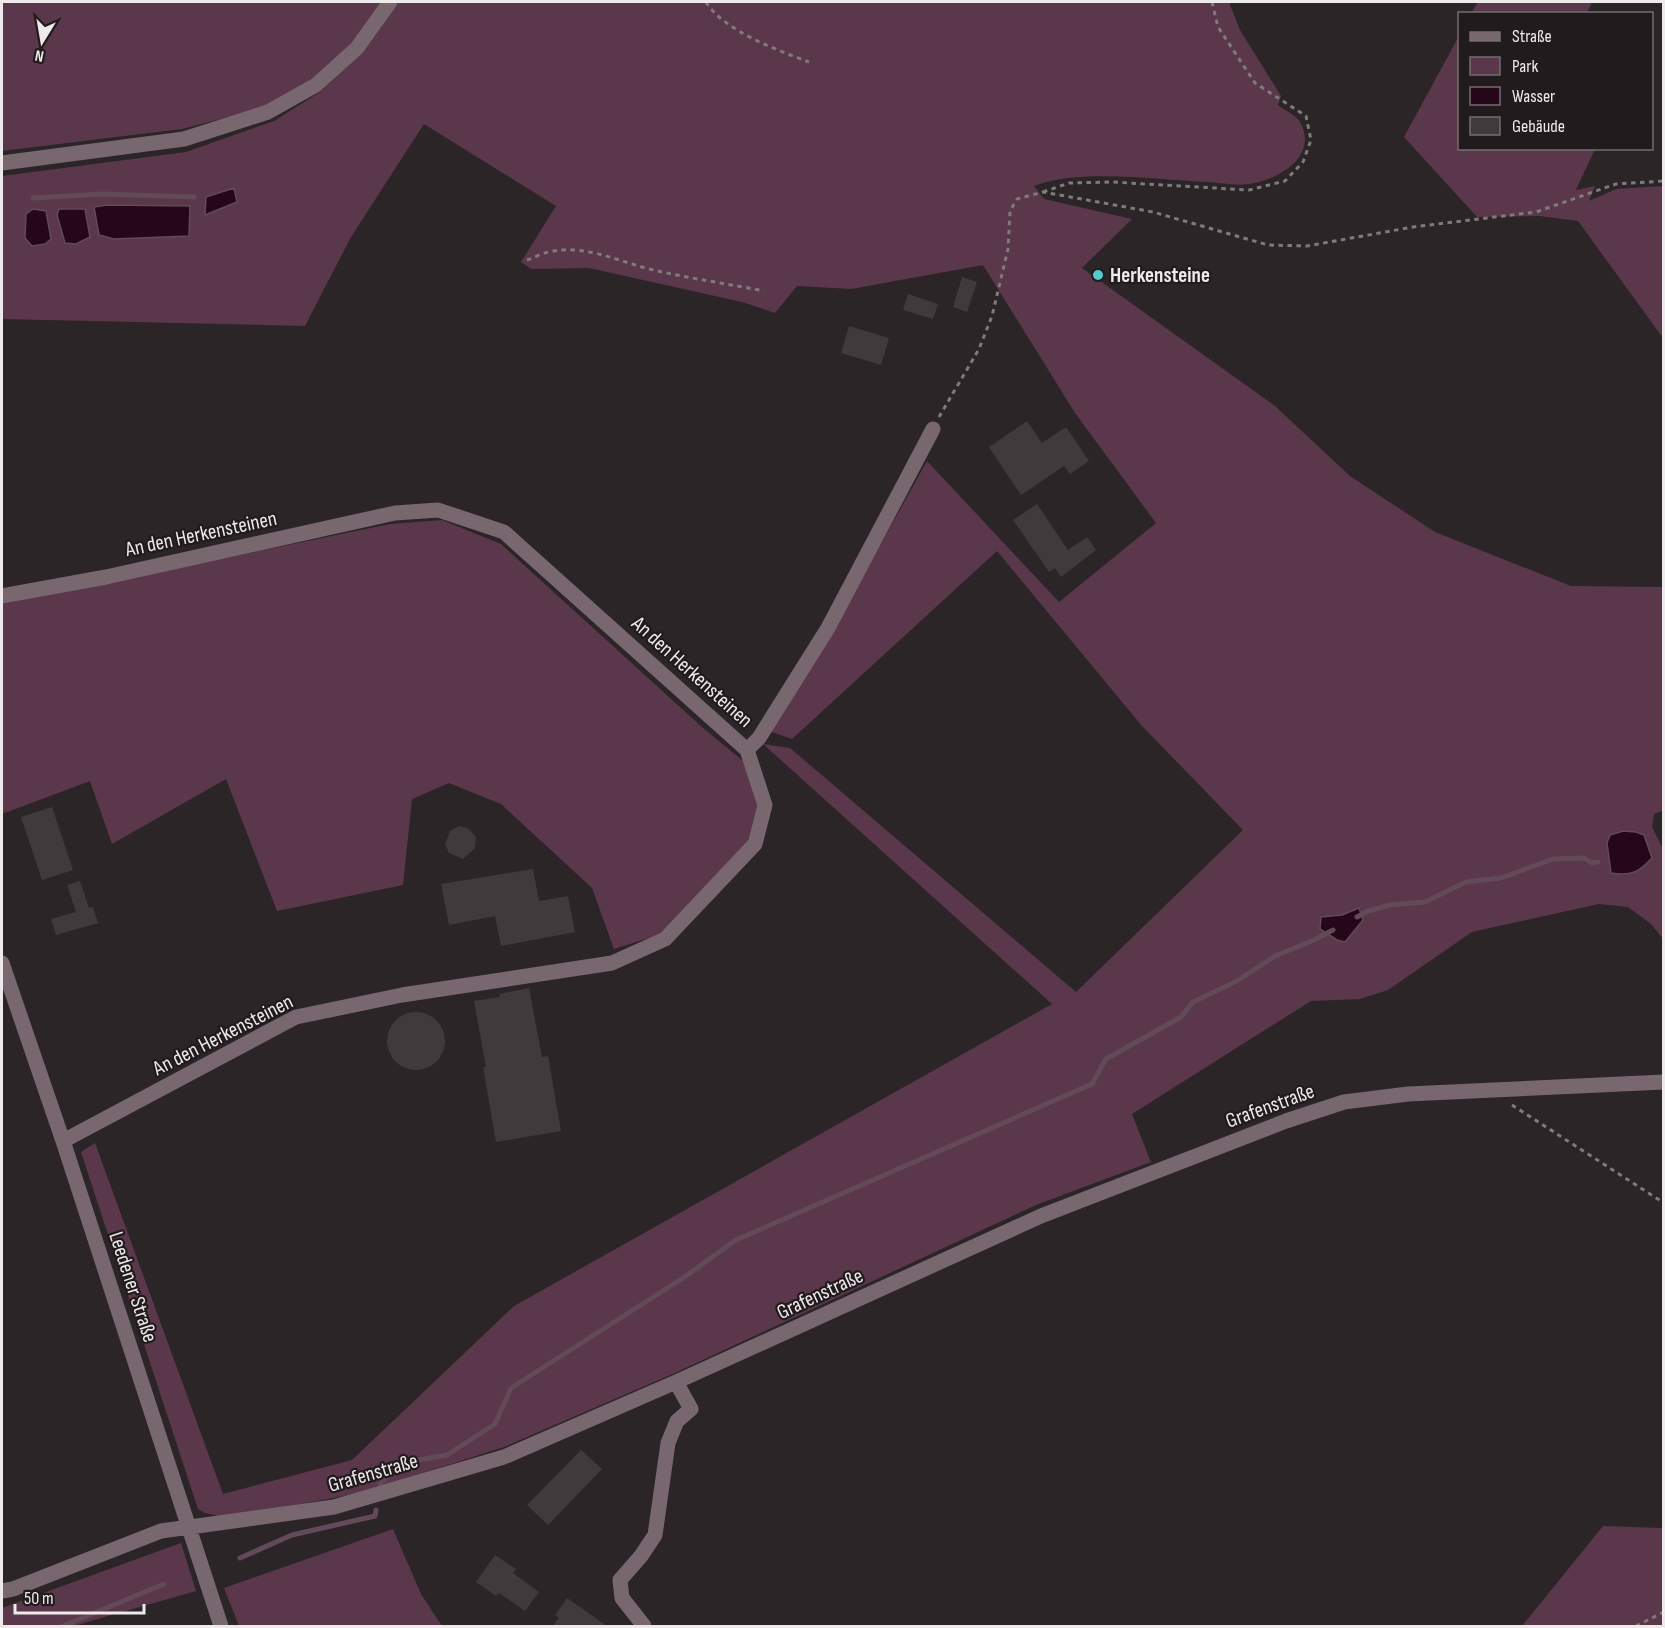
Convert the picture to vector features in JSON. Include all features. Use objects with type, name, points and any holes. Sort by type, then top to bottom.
[{"type":"street","points":[[2,163],[184,139],[268,112],[316,84],[357,48],[390,2]]},
{"type":"street","points":[[747,750],[759,738],[828,628],[933,429]]},
{"type":"street","name":"An den Herkensteinen","points":[[2,596],[106,577],[395,513],[438,510],[504,532],[747,750],[765,805],[754,844],[665,939],[612,963],[402,995],[296,1017],[63,1141]]},
{"type":"street","name":"Leedener Straße","points":[[2,963],[63,1141],[221,1626]]},
{"type":"street","name":"Grafenstraße","points":[[2,1591],[13,1589],[161,1532],[334,1507],[504,1456],[676,1382],[1041,1216],[1286,1121],[1344,1102],[1408,1094],[1664,1082]]},
{"type":"street","points":[[644,1626],[622,1598],[620,1580],[641,1556],[655,1535],[669,1443],[677,1421],[691,1409],[676,1382]]},
{"type":"path","points":[[705,2],[737,29],[769,47],[809,62]]},
{"type":"path","points":[[933,429],[979,349],[993,316],[1008,249],[1011,211],[1017,199],[1069,183],[1112,182],[1249,190],[1286,180],[1303,162],[1311,140],[1306,116],[1255,83],[1218,27],[1212,2]]},
{"type":"path","points":[[1043,192],[1153,212],[1268,245],[1307,246],[1413,227],[1536,212],[1616,184],[1664,181]]},
{"type":"path","points":[[527,260],[550,251],[576,251],[609,256],[663,273],[764,291]]},
{"type":"path","points":[[1497,1091],[1507,1102],[1664,1203]]},
{"type":"path","points":[[1636,1626],[1664,1611]]},
{"type":"green space","points":[[2,2],[386,2],[353,44],[314,80],[268,107],[182,129],[2,151]]},
{"type":"green space","points":[[397,2],[1230,2],[1240,30],[1281,96],[1278,105],[1300,122],[1304,134],[1304,145],[1300,156],[1293,164],[1283,172],[1261,182],[1244,185],[1096,176],[1053,181],[1034,186],[1044,199],[1132,219],[1082,268],[1275,406],[1350,476],[1435,532],[1571,586],[1663,587],[1664,810],[1654,814],[1652,827],[1663,849],[1663,939],[1651,924],[1628,907],[1599,904],[1472,932],[1388,990],[1360,999],[1311,1001],[1132,1114],[1151,1162],[1036,1205],[675,1373],[504,1447],[344,1496],[220,1516],[198,1509],[81,1152],[95,1143],[223,1494],[352,1460],[514,1306],[1052,1004],[763,744],[790,748],[1076,992],[1243,830],[1142,726],[997,551],[792,739],[769,731],[833,630],[927,461],[1059,602],[1156,523],[1075,413],[983,265],[851,289],[797,286],[775,313],[742,302],[589,268],[531,269],[521,262],[556,206],[424,124],[351,237],[305,326],[2,319],[2,176],[186,152],[274,121],[320,92],[361,54]]},
{"type":"green space","points":[[1478,2],[1592,2],[1587,12],[1472,12]]},
{"type":"green space","points":[[1458,38],[1458,150],[1595,150],[1576,190],[1595,186],[1589,201],[1616,189],[1663,186],[1663,338],[1578,221],[1540,216],[1477,217],[1404,137]]},
{"type":"green space","points":[[442,520],[501,544],[703,728],[748,765],[758,802],[748,841],[658,935],[614,949],[592,888],[501,804],[449,783],[412,799],[403,885],[277,911],[226,779],[112,844],[90,781],[2,814],[2,604],[390,524]]},
{"type":"green space","points":[[1603,1526],[1663,1528],[1663,1626],[1522,1626]]},
{"type":"green space","points":[[393,1529],[421,1594],[442,1626],[239,1626],[224,1588]]},
{"type":"green space","points":[[181,1543],[196,1591],[73,1626],[2,1626],[2,1608]]},
{"type":"water","points":[[234,188],[237,202],[205,215],[206,197]]},
{"type":"water","points":[[107,205],[190,206],[189,236],[114,239],[99,235],[94,207]]},
{"type":"water","points":[[33,209],[46,211],[51,239],[45,244],[32,246],[25,238],[26,214]]},
{"type":"water","points":[[59,209],[85,209],[90,237],[76,244],[65,243],[57,215]]},
{"type":"water","points":[[1623,831],[1644,835],[1652,858],[1634,872],[1611,873],[1607,843],[1610,835]]},
{"type":"water","points":[[1359,908],[1363,920],[1345,942],[1337,940],[1320,929],[1321,917],[1342,915]]},
{"type":"building","points":[[962,277],[977,282],[967,312],[953,307]]},
{"type":"building","points":[[908,294],[938,304],[933,319],[903,310]]},
{"type":"building","points":[[849,326],[889,338],[881,365],[841,353]]},
{"type":"building","points":[[1027,421],[1042,443],[1066,427],[1089,461],[1070,474],[1064,466],[1021,495],[989,447]]},
{"type":"building","points":[[1037,504],[1068,550],[1087,537],[1096,550],[1061,577],[1055,568],[1049,572],[1013,520]]},
{"type":"building","points":[[52,807],[73,870],[42,880],[21,817]]},
{"type":"building","points":[[459,826],[469,829],[476,837],[475,848],[463,859],[449,853],[445,844],[450,831]]},
{"type":"building","points":[[533,869],[539,901],[568,896],[575,932],[501,946],[495,916],[449,925],[441,884]]},
{"type":"building","points":[[80,881],[89,908],[93,907],[98,923],[56,935],[51,919],[76,912],[67,885]]},
{"type":"building","points":[[529,988],[542,1057],[548,1056],[561,1131],[496,1142],[474,1001],[500,997],[499,994]]},
{"type":"building","points":[[416,1012],[427,1014],[440,1025],[445,1041],[443,1052],[432,1065],[416,1070],[405,1068],[392,1057],[387,1041],[389,1030],[400,1017]]},
{"type":"building","points":[[581,1450],[602,1469],[548,1525],[527,1505]]},
{"type":"building","points":[[495,1555],[516,1569],[513,1573],[539,1592],[525,1611],[499,1593],[496,1596],[476,1582]]},
{"type":"building","points":[[567,1598],[607,1626],[553,1626],[559,1618],[555,1615]]},
{"type":"waterway","points":[[33,198],[103,194],[194,197]]},
{"type":"waterway","points":[[1357,917],[1368,911],[1390,905],[1425,902],[1466,882],[1501,878],[1553,859],[1584,858],[1592,863],[1598,862]]},
{"type":"waterway","points":[[380,1484],[400,1463],[447,1455],[495,1424],[511,1388],[683,1278],[736,1240],[1092,1084],[1106,1059],[1181,1017],[1193,1002],[1237,981],[1275,956],[1333,930]]},
{"type":"waterway","points":[[240,1558],[292,1535],[375,1516],[376,1510]]},
{"type":"waterway","points":[[63,1626],[164,1584]]},
{"type":"place","name":"Herkensteine","points":[[1098,275]]}]
